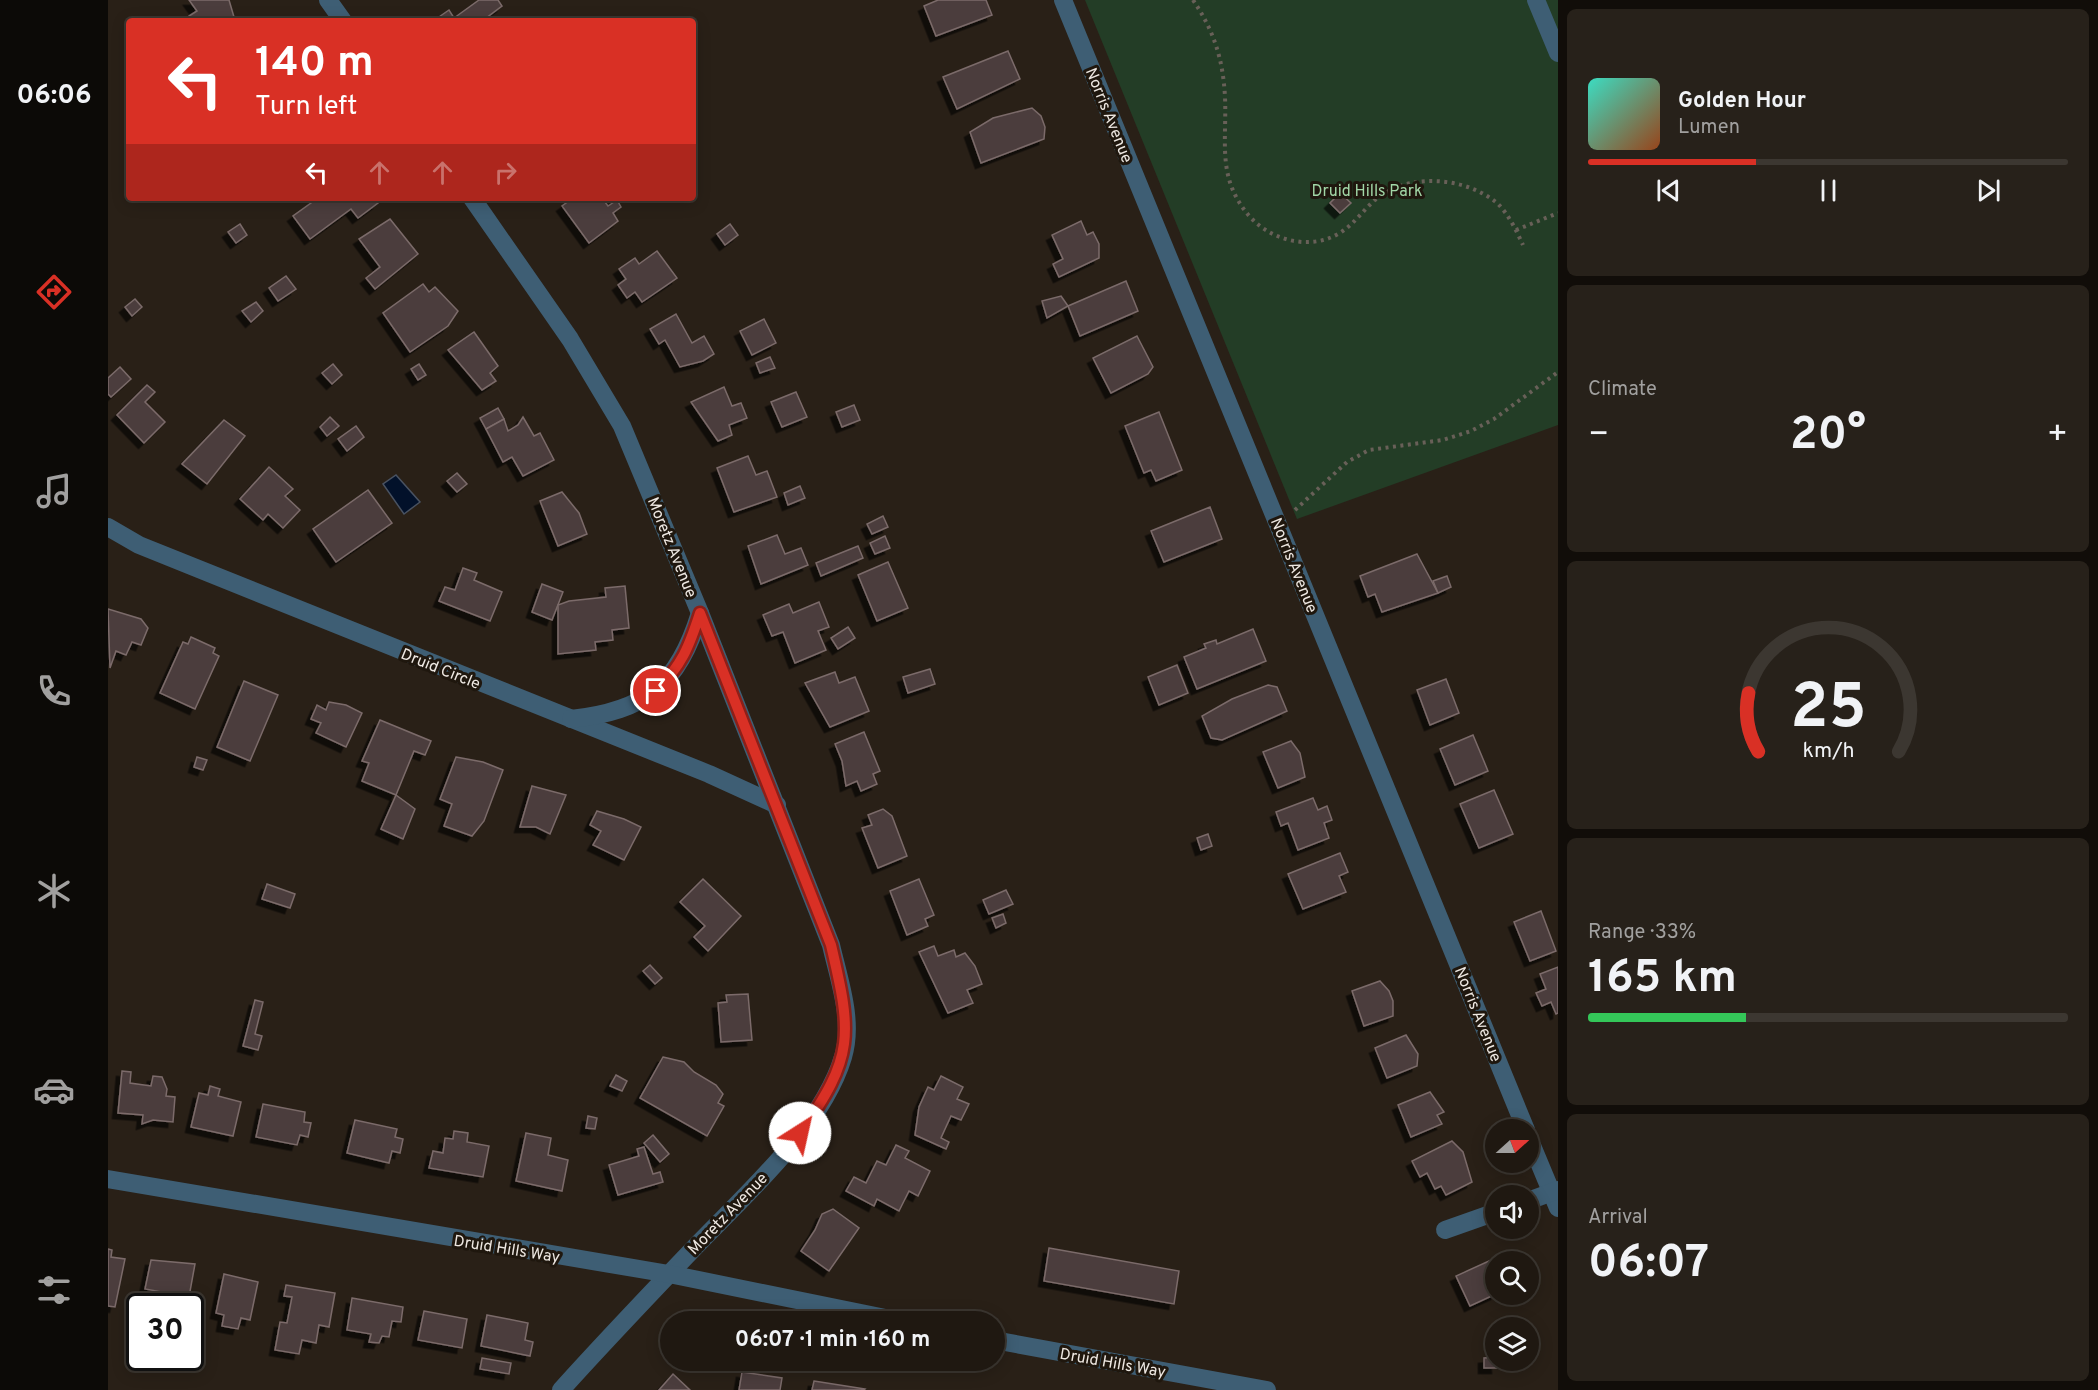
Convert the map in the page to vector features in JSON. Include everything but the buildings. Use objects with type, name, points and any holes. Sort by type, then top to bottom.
[{"type":"street","points":[[328,0],[341,18]]},
{"type":"street","name":"Norris Avenue","points":[[1063,0],[1521,1119]]},
{"type":"street","points":[[1536,0],[1558,53]]},
{"type":"street","name":"Moretz Avenue","points":[[474,201],[570,339],[622,426],[777,804],[831,945],[843,1000],[846,1028],[844,1055],[834,1081],[794,1141],[561,1390]]},
{"type":"street","name":"Druid Circle","points":[[108,527],[139,545],[566,719],[709,774],[777,804]]},
{"type":"street","points":[[566,719],[600,716],[627,708],[656,691],[681,663],[690,646],[700,613]]},
{"type":"street","points":[[1539,1160],[1556,1197],[1539,1199]]},
{"type":"street","name":"Druid Hills Way","points":[[108,1179],[669,1274],[851,1311]]},
{"type":"street","points":[[1445,1230],[1485,1216]]},
{"type":"street","name":"Druid Hills Way","points":[[1005,1342],[1267,1390]]},
{"type":"path","points":[[1193,0],[1210,26],[1221,60],[1225,99],[1223,135],[1225,164],[1232,183],[1252,218],[1275,236],[1300,243],[1321,241],[1339,234],[1371,203],[1390,190],[1416,183],[1443,181],[1475,189],[1498,204],[1516,230],[1523,245]]},
{"type":"path","points":[[1516,230],[1558,213]]},
{"type":"path","points":[[1295,511],[1347,462],[1369,450],[1443,440],[1471,431],[1494,419],[1558,372]]},
{"type":"green space","name":"Druid Hills Park","points":[[1085,0],[1558,0],[1558,425],[1297,519]]},
{"type":"water","points":[[396,475],[420,502],[404,514],[383,484]]},
{"type":"route","points":[[656,691],[676,670],[690,646],[700,613],[831,945],[842,991],[846,1028],[844,1055],[834,1081],[800,1133]]}]
